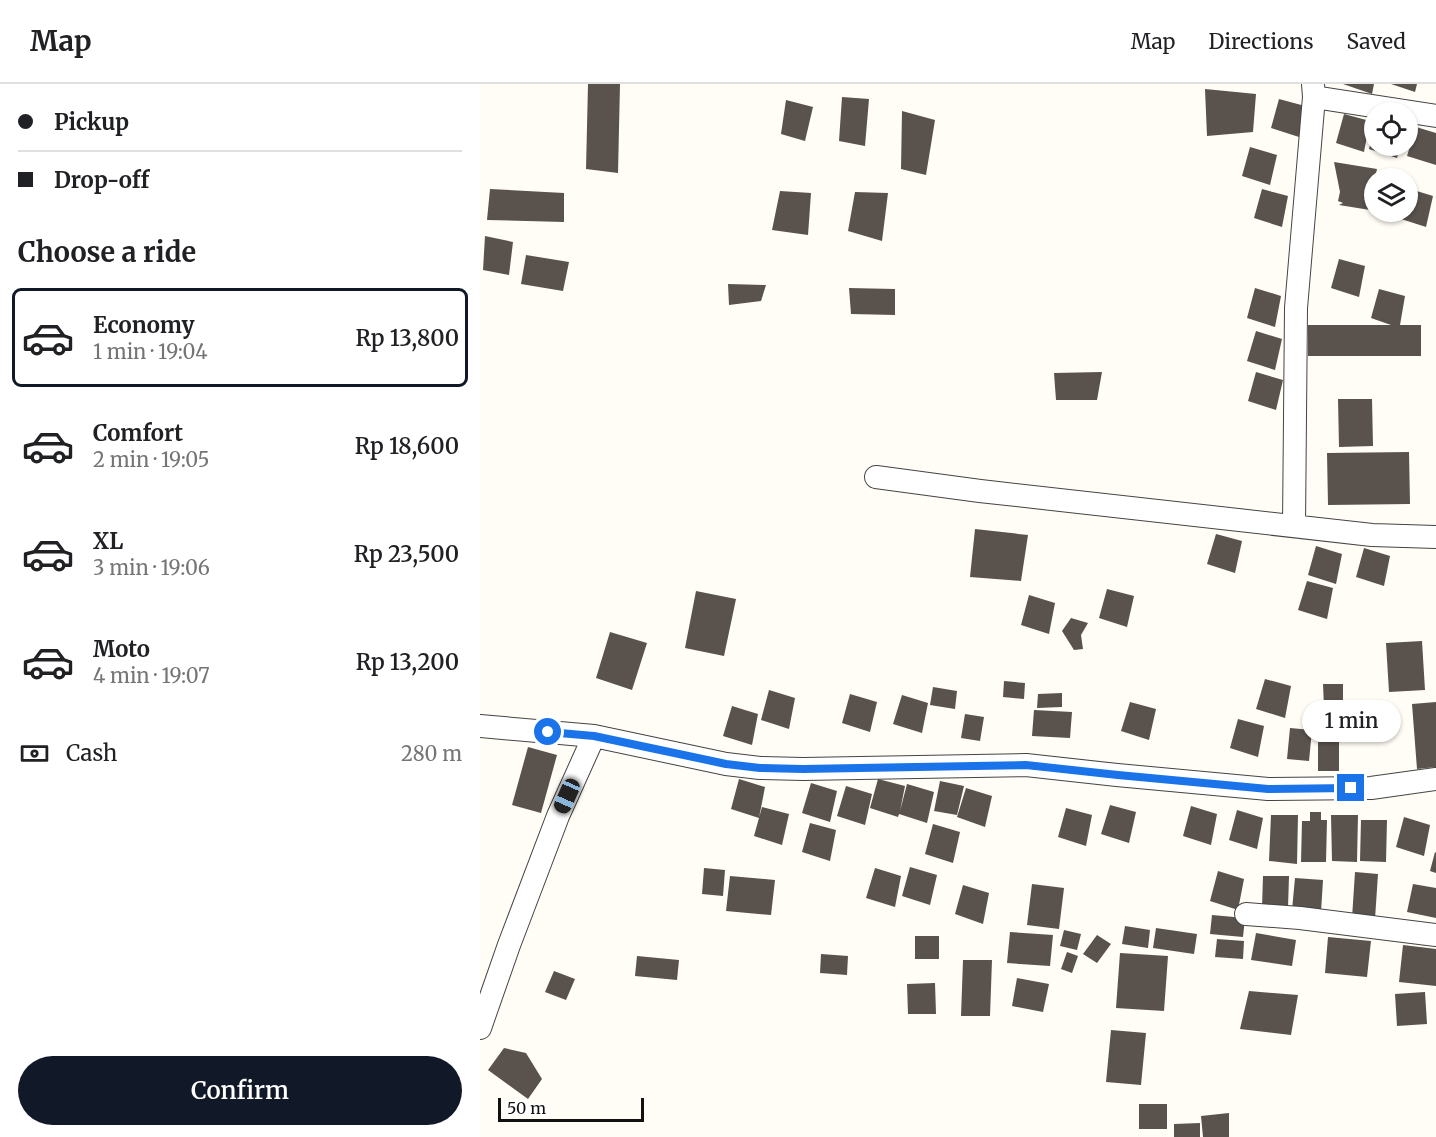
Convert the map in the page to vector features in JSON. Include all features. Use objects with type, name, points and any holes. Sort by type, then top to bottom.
[{"type":"street","points":[[1294,526],[1296,308],[1314,90],[1436,116]]},
{"type":"street","points":[[876,477],[1372,535],[1436,537]]},
{"type":"street","points":[[480,726],[594,736],[726,764],[760,768],[1026,765],[1268,789],[1371,788],[1436,779]]},
{"type":"street","points":[[480,1028],[558,816],[594,736]]},
{"type":"street","points":[[1246,914],[1300,918],[1436,935]]},
{"type":"building","points":[[588,84],[620,84],[618,173],[586,169]]},
{"type":"building","points":[[1343,84],[1374,84],[1372,94]]},
{"type":"building","points":[[1391,84],[1417,84],[1415,92]]},
{"type":"building","points":[[1205,89],[1256,94],[1253,132],[1207,136]]},
{"type":"building","points":[[842,97],[869,99],[865,146],[839,141]]},
{"type":"building","points":[[1279,99],[1305,106],[1299,137],[1271,128]]},
{"type":"building","points":[[786,100],[813,107],[805,141],[781,134]]},
{"type":"building","points":[[902,111],[935,120],[926,175],[901,169]]},
{"type":"building","points":[[1344,114],[1364,119],[1364,152],[1336,143]]},
{"type":"building","points":[[1418,128],[1436,133],[1436,165],[1407,156],[1418,156]]},
{"type":"building","points":[[1250,147],[1277,155],[1270,185],[1242,176]]},
{"type":"building","points":[[1334,162],[1371,168],[1364,168],[1364,209],[1339,205],[1343,203],[1338,201],[1340,192]]},
{"type":"building","points":[[490,189],[564,193],[564,222],[487,220]]},
{"type":"building","points":[[1262,189],[1288,196],[1282,227],[1254,218]]},
{"type":"building","points":[[780,191],[811,193],[808,235],[772,230]]},
{"type":"building","points":[[1418,191],[1433,196],[1426,227],[1410,222],[1418,222]]},
{"type":"building","points":[[855,192],[888,193],[882,241],[848,231]]},
{"type":"building","points":[[485,236],[513,242],[509,275],[483,270]]},
{"type":"building","points":[[526,255],[569,262],[563,291],[521,284]]},
{"type":"building","points":[[1339,259],[1365,266],[1359,297],[1331,288]]},
{"type":"building","points":[[728,284],[766,285],[761,301],[729,305]]},
{"type":"building","points":[[849,288],[895,289],[895,315],[851,314]]},
{"type":"building","points":[[1255,288],[1281,296],[1275,327],[1247,318]]},
{"type":"building","points":[[1379,289],[1405,296],[1400,325],[1421,325],[1421,356],[1308,356],[1308,325],[1391,325],[1371,318]]},
{"type":"building","points":[[1256,331],[1282,339],[1275,370],[1247,361]]},
{"type":"building","points":[[1102,372],[1097,400],[1056,400],[1054,373]]},
{"type":"building","points":[[1256,372],[1283,380],[1276,410],[1248,401]]},
{"type":"building","points":[[1338,399],[1372,399],[1373,446],[1339,447]]},
{"type":"building","points":[[1409,452],[1410,504],[1328,505],[1327,453]]},
{"type":"building","points":[[975,529],[1028,535],[1021,581],[970,577]]},
{"type":"building","points":[[1216,534],[1242,541],[1235,573],[1207,564]]},
{"type":"building","points":[[1316,546],[1342,554],[1336,584],[1308,575]]},
{"type":"building","points":[[1364,548],[1390,556],[1384,586],[1356,577]]},
{"type":"building","points":[[1307,581],[1333,588],[1327,619],[1298,610]]},
{"type":"building","points":[[1107,589],[1134,596],[1127,627],[1099,618]]},
{"type":"building","points":[[696,591],[736,599],[724,656],[685,648]]},
{"type":"building","points":[[1029,595],[1055,603],[1049,634],[1021,625]]},
{"type":"building","points":[[1071,618],[1088,623],[1081,635],[1083,649],[1074,650],[1062,631]]},
{"type":"building","points":[[610,632],[647,643],[632,690],[596,678]]},
{"type":"building","points":[[1422,641],[1425,690],[1389,692],[1386,643]]},
{"type":"building","points":[[1265,679],[1291,686],[1285,718],[1256,709]]},
{"type":"building","points":[[1004,681],[1025,683],[1024,699],[1003,697]]},
{"type":"building","points":[[1323,684],[1343,684],[1343,707],[1324,708]]},
{"type":"building","points":[[933,687],[957,691],[955,709],[930,705]]},
{"type":"building","points":[[769,690],[795,698],[789,729],[761,720]]},
{"type":"building","points":[[1062,693],[1062,707],[1037,708],[1038,694]]},
{"type":"building","points":[[850,694],[877,702],[870,732],[842,723]]},
{"type":"building","points":[[902,695],[928,703],[922,733],[893,724]]},
{"type":"building","points":[[1130,702],[1156,709],[1149,740],[1121,731]]},
{"type":"building","points":[[1436,702],[1436,767],[1417,769],[1412,704]]},
{"type":"building","points":[[732,706],[758,714],[752,745],[723,736]]},
{"type":"building","points":[[1034,710],[1072,712],[1070,738],[1032,736]]},
{"type":"building","points":[[965,714],[984,717],[980,741],[961,738]]},
{"type":"building","points":[[1238,719],[1264,726],[1258,757],[1230,748]]},
{"type":"building","points":[[1290,728],[1312,730],[1309,761],[1287,759]]},
{"type":"building","points":[[1318,742],[1339,742],[1339,771],[1318,771]]},
{"type":"building","points":[[528,747],[557,755],[541,813],[512,805]]},
{"type":"building","points":[[739,779],[765,787],[759,818],[731,809]]},
{"type":"building","points":[[878,779],[905,786],[900,811],[907,784],[934,792],[927,823],[870,808]]},
{"type":"building","points":[[940,781],[964,786],[957,815],[934,811]]},
{"type":"building","points":[[811,783],[837,791],[830,822],[802,813]]},
{"type":"building","points":[[846,786],[872,794],[865,825],[837,816]]},
{"type":"building","points":[[966,788],[992,796],[985,827],[957,817]]},
{"type":"building","points":[[1110,805],[1136,812],[1129,843],[1101,834]]},
{"type":"building","points":[[1191,806],[1217,814],[1211,845],[1183,836]]},
{"type":"building","points":[[762,807],[789,814],[782,845],[754,836]]},
{"type":"building","points":[[1066,808],[1092,815],[1086,846],[1058,837]]},
{"type":"building","points":[[1237,810],[1263,818],[1257,849],[1229,840]]},
{"type":"building","points":[[1310,812],[1321,812],[1321,820],[1327,820],[1326,862],[1301,862],[1302,821],[1310,821]]},
{"type":"building","points":[[1271,815],[1298,815],[1297,864],[1269,861]]},
{"type":"building","points":[[1331,815],[1358,815],[1357,862],[1332,861]]},
{"type":"building","points":[[1404,817],[1430,825],[1424,856],[1396,847]]},
{"type":"building","points":[[1361,820],[1387,820],[1386,862],[1360,861]]},
{"type":"building","points":[[810,823],[836,830],[830,861],[802,852]]},
{"type":"building","points":[[933,824],[960,832],[953,863],[925,854]]},
{"type":"building","points":[[1436,853],[1436,873],[1430,871]]},
{"type":"building","points":[[910,867],[937,875],[930,905],[902,896]]},
{"type":"building","points":[[704,868],[725,870],[723,896],[702,894]]},
{"type":"building","points":[[875,868],[901,876],[895,907],[866,898]]},
{"type":"building","points":[[1218,871],[1244,879],[1238,910],[1210,901]]},
{"type":"building","points":[[1355,872],[1378,874],[1375,919],[1352,918]]},
{"type":"building","points":[[730,876],[775,880],[771,915],[726,911]]},
{"type":"building","points":[[1263,876],[1289,876],[1288,908],[1262,908]]},
{"type":"building","points":[[1295,878],[1323,880],[1321,912],[1292,910]]},
{"type":"building","points":[[1032,884],[1064,888],[1059,929],[1027,925]]},
{"type":"building","points":[[1413,884],[1436,888],[1436,918],[1407,912]]},
{"type":"building","points":[[963,885],[989,893],[983,924],[955,914]]},
{"type":"building","points":[[1212,915],[1245,918],[1243,937],[1210,934]]},
{"type":"building","points":[[1125,926],[1150,930],[1148,948],[1122,944]]},
{"type":"building","points":[[1156,928],[1197,934],[1194,954],[1153,948]]},
{"type":"building","points":[[1064,930],[1081,934],[1077,950],[1060,946]]},
{"type":"building","points":[[1010,932],[1053,935],[1050,966],[1007,963]]},
{"type":"building","points":[[1256,933],[1296,940],[1292,966],[1251,960]]},
{"type":"building","points":[[1097,935],[1111,944],[1097,963],[1083,954]]},
{"type":"building","points":[[915,936],[939,936],[939,959],[915,959]]},
{"type":"building","points":[[1328,937],[1371,941],[1367,977],[1325,973]]},
{"type":"building","points":[[1217,939],[1244,941],[1243,959],[1215,957]]},
{"type":"building","points":[[1403,945],[1436,949],[1436,986],[1399,982]]},
{"type":"building","points":[[1067,952],[1078,956],[1072,973],[1061,969]]},
{"type":"building","points":[[1120,953],[1168,956],[1164,1011],[1116,1008]]},
{"type":"building","points":[[821,954],[848,956],[847,975],[820,973]]},
{"type":"building","points":[[637,956],[679,960],[677,980],[635,976]]},
{"type":"building","points":[[963,960],[992,960],[990,1016],[961,1016]]},
{"type":"building","points":[[554,971],[575,979],[566,1000],[545,992]]},
{"type":"building","points":[[1017,978],[1049,984],[1043,1012],[1012,1006]]},
{"type":"building","points":[[935,983],[936,1014],[908,1014],[907,984]]},
{"type":"building","points":[[1249,991],[1298,995],[1291,1035],[1240,1029]]},
{"type":"building","points":[[1425,992],[1427,1024],[1397,1026],[1395,994]]},
{"type":"building","points":[[1111,1030],[1146,1033],[1141,1085],[1106,1082]]},
{"type":"building","points":[[504,1048],[526,1053],[542,1079],[528,1099],[488,1070]]},
{"type":"building","points":[[1139,1104],[1167,1104],[1167,1129],[1139,1129]]},
{"type":"building","points":[[1229,1113],[1229,1137],[1203,1137],[1201,1116]]},
{"type":"building","points":[[1200,1123],[1200,1137],[1174,1137],[1174,1124]]},
{"type":"route","points":[[548,732],[594,736],[726,764],[760,768],[1026,765],[1268,789],[1351,788]]}]
